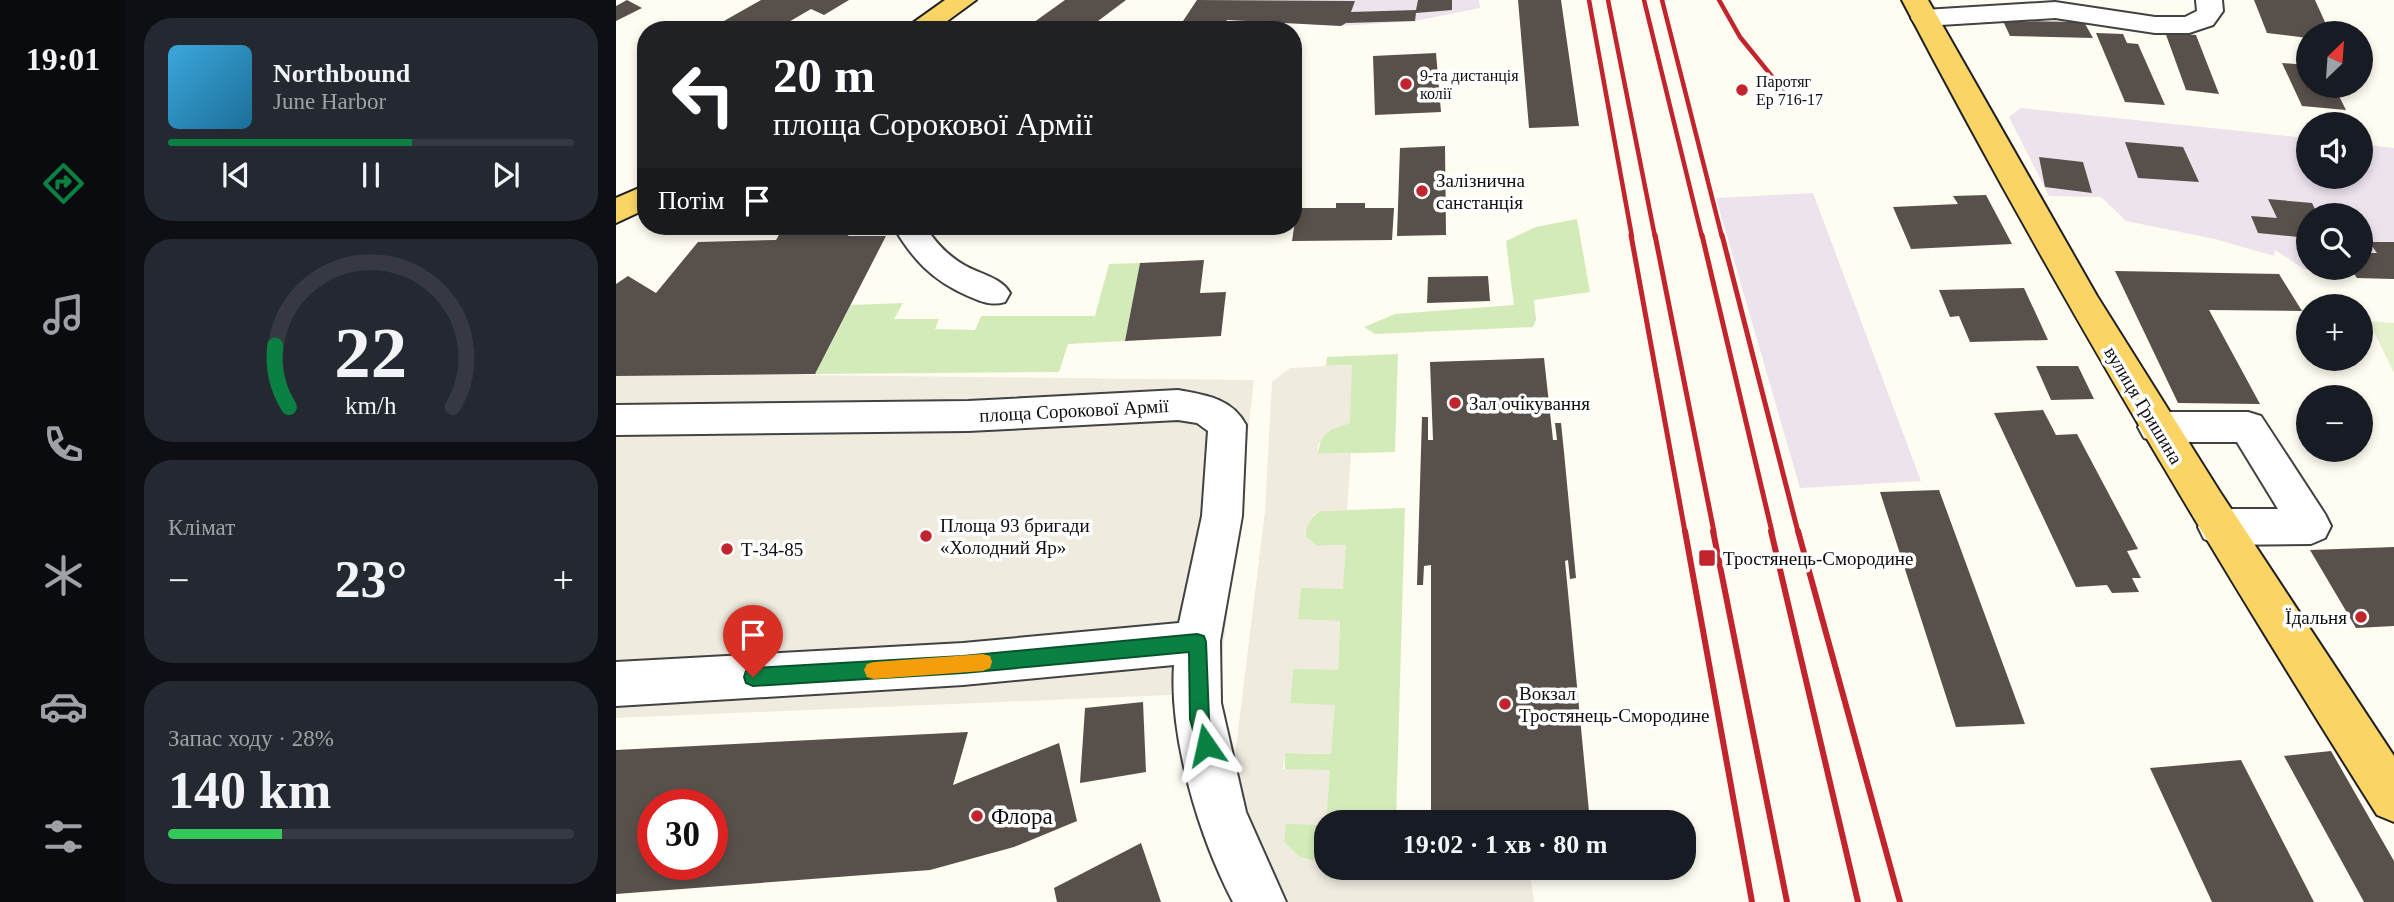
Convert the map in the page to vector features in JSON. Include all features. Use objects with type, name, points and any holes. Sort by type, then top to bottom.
[{"type":"main road","points":[[930,21],[963,0]]},
{"type":"main road","name":"вулиця Гришина","points":[[1919,9],[1980,124],[2157,427],[2218,527],[2381,760],[2394,798]]},
{"type":"main road","points":[[616,212],[637,200]]},
{"type":"street","points":[[1919,9],[2063,10],[2177,26],[2204,19],[2210,11],[2209,0]]},
{"type":"street","points":[[914,235],[924,253],[946,272],[993,293]]},
{"type":"street","name":"площа Сорокової Армії","points":[[616,420],[968,416],[1178,405],[1207,410],[1227,425],[1222,514],[1197,642]]},
{"type":"street","points":[[2157,427],[2248,427],[2311,526],[2218,527]]},
{"type":"street","points":[[616,684],[963,664],[1197,642],[1200,719],[1219,806],[1244,876],[1260,902]]},
{"type":"shaded area","points":[[1197,0],[1479,0],[1480,8],[1415,21],[1341,26],[1302,24],[1302,21],[1183,21]]},
{"type":"shaded area","points":[[2021,108],[2296,137],[2296,189],[2373,189],[2373,145],[2394,148],[2394,279],[2373,278],[2373,203],[2296,203],[2296,264],[2275,250],[2274,256],[2215,239],[2126,221],[2101,197],[2049,196],[2009,117]]},
{"type":"shaded area","points":[[1813,193],[1921,481],[1800,488],[1716,198]]},
{"type":"shaded area","points":[[1352,365],[1350,423],[1328,431],[1318,445],[1318,454],[1351,453],[1347,510],[1321,511],[1313,516],[1305,530],[1306,537],[1317,546],[1346,545],[1343,589],[1301,588],[1298,619],[1340,621],[1338,670],[1293,669],[1290,703],[1335,705],[1331,754],[1285,753],[1283,769],[1330,770],[1327,810],[1314,810],[1314,825],[1286,824],[1284,842],[1299,857],[1314,861],[1314,880],[1531,880],[1534,902],[1280,902],[1241,831],[1234,764],[1265,511],[1272,382],[1290,368]]},
{"type":"shaded area","name":"Площа 93 бригади «Холодний Яр»","points":[[616,373],[1254,380],[1218,693],[616,718]]},
{"type":"green space","points":[[1577,219],[1590,292],[1534,300],[1536,320],[1533,327],[1375,334],[1364,327],[1395,314],[1514,305],[1506,241],[1536,227]]},
{"type":"green space","points":[[1140,263],[1125,341],[1068,344],[1059,372],[815,374],[851,305],[903,303],[894,319],[939,319],[935,329],[975,330],[981,316],[1095,316],[1109,264]]},
{"type":"green space","points":[[2373,321],[2394,323],[2394,373],[2373,329]]},
{"type":"green space","points":[[1398,354],[1395,452],[1318,454],[1321,437],[1336,426],[1351,365],[1326,366],[1327,357]]},
{"type":"green space","points":[[1405,508],[1396,810],[1314,810],[1314,861],[1299,857],[1284,842],[1285,753],[1331,754],[1290,703],[1293,669],[1338,669],[1340,621],[1297,620],[1300,588],[1345,545],[1317,546],[1306,537],[1306,528],[1311,518],[1321,511]]},
{"type":"building","points":[[627,0],[642,8],[616,21],[616,6]]},
{"type":"building","points":[[761,0],[849,0],[824,15],[811,9],[790,21],[724,21]]},
{"type":"building","points":[[1065,0],[1126,0],[1098,21],[1036,21]]},
{"type":"building","points":[[1197,0],[1355,1],[1351,12],[1416,10],[1418,0],[1452,0],[1452,10],[1416,13],[1415,21],[1346,23],[1341,26],[1302,24],[1302,21],[1183,21]]},
{"type":"building","points":[[1518,0],[1561,0],[1579,126],[1529,128]]},
{"type":"building","points":[[2254,0],[2315,0],[2325,21],[2296,21],[2296,37],[2267,33]]},
{"type":"building","points":[[2003,21],[2084,22],[2093,38],[2010,36]]},
{"type":"building","points":[[2165,32],[2196,35],[2219,94],[2186,90]]},
{"type":"building","points":[[2096,33],[2123,34],[2127,43],[2138,44],[2165,105],[2125,102]]},
{"type":"building","name":"9-та дистанція колії","points":[[1436,53],[1441,112],[1375,115],[1373,56]]},
{"type":"building","points":[[2282,63],[2296,64],[2296,93]]},
{"type":"building","points":[[2298,98],[2340,98],[2346,110],[2302,106]]},
{"type":"building","points":[[2125,142],[2183,147],[2199,182],[2138,178]]},
{"type":"building","name":"Залізнична санстанція","points":[[1445,146],[1446,235],[1397,236],[1400,148]]},
{"type":"building","points":[[2039,157],[2083,162],[2092,193],[2045,187]]},
{"type":"building","points":[[1986,195],[2012,244],[1911,249],[1893,207],[1958,204],[1953,196]]},
{"type":"building","points":[[2268,199],[2312,203],[2296,203],[2296,237],[2258,233],[2251,216],[2277,218]]},
{"type":"building","points":[[1336,203],[1365,203],[1365,208],[1394,208],[1392,240],[1292,241],[1293,235],[1302,235],[1302,208],[1336,208]]},
{"type":"building","points":[[779,235],[886,236],[815,374],[616,376],[616,284],[628,276],[656,293],[698,242],[776,240]]},
{"type":"building","points":[[2373,242],[2394,242],[2394,279],[2373,278],[2373,253],[2377,253]]},
{"type":"building","points":[[1204,260],[1200,293],[1226,292],[1221,336],[1125,341],[1140,263]]},
{"type":"building","points":[[2115,271],[2279,274],[2296,301],[2296,311],[2209,310],[2260,404],[2178,403]]},
{"type":"building","points":[[1488,276],[1490,301],[1427,303],[1428,277]]},
{"type":"building","points":[[2024,288],[2048,340],[1970,342],[1959,316],[1950,317],[1939,290]]},
{"type":"building","name":"Вокзал Тростянець-Смородине","points":[[1544,358],[1553,440],[1557,440],[1555,423],[1561,423],[1564,452],[1576,578],[1570,579],[1568,560],[1565,561],[1589,810],[1431,810],[1431,565],[1424,566],[1423,585],[1417,585],[1422,417],[1428,417],[1428,440],[1433,440],[1430,362]]},
{"type":"building","points":[[2036,366],[2078,366],[2094,399],[2051,400]]},
{"type":"building","points":[[2043,410],[2056,435],[2077,434],[2138,549],[2127,551],[2141,578],[2132,578],[2139,592],[2112,593],[2107,585],[2076,587],[1994,413]]},
{"type":"building","points":[[1939,490],[2025,724],[1956,727],[1880,492]]},
{"type":"building","points":[[2394,547],[2394,626],[2356,628],[2310,550]]},
{"type":"building","points":[[1143,702],[1146,772],[1080,783],[1085,708]]},
{"type":"building","points":[[968,732],[953,785],[1059,743],[1077,821],[1014,847],[930,870],[616,894],[616,750]]},
{"type":"building","points":[[2331,751],[2394,861],[2394,902],[2364,902],[2284,756]]},
{"type":"building","points":[[2241,760],[2314,902],[2212,902],[2150,768]]},
{"type":"building","points":[[1141,843],[1161,902],[1057,902],[1054,888]]},
{"type":"railway","points":[[1589,0],[1632,237]]},
{"type":"railway","points":[[1608,0],[1655,237]]},
{"type":"railway","points":[[1644,0],[1702,237]]},
{"type":"railway","points":[[1662,0],[1722,237]]},
{"type":"railway","points":[[1719,0],[1740,37],[1783,90]]},
{"type":"railway","points":[[1631,235],[1685,532]]},
{"type":"railway","points":[[1655,235],[1714,532]]},
{"type":"railway","points":[[1702,235],[1772,532]]},
{"type":"railway","points":[[1722,235],[1798,532]]},
{"type":"railway","points":[[1685,531],[1752,902]]},
{"type":"railway","points":[[1713,531],[1787,902]]},
{"type":"railway","points":[[1771,531],[1858,902]]},
{"type":"railway","points":[[1798,531],[1900,902]]},
{"type":"slow traffic","points":[[874,670],[983,662]]},
{"type":"place","name":"9-та дистанція колії","points":[[1406,84]]},
{"type":"place","name":"Паротяг Ер 716-17","points":[[1742,90]]},
{"type":"place","name":"Залізнична санстанція","points":[[1422,191]]},
{"type":"place","name":"Зал очікування","points":[[1455,403]]},
{"type":"place","name":"Площа 93 бригади «Холодний Яр»","points":[[926,536]]},
{"type":"place","name":"Т-34-85","points":[[727,549]]},
{"type":"place","name":"Тростянець-Смородине","points":[[1707,558]]},
{"type":"place","name":"Їдальня","points":[[2361,617]]},
{"type":"place","name":"Вокзал Тростянець-Смородине","points":[[1505,704]]},
{"type":"place","name":"Флора","points":[[977,816]]},
{"type":"route","points":[[753,677],[963,664],[1197,642],[1200,719],[1206,745]]}]
